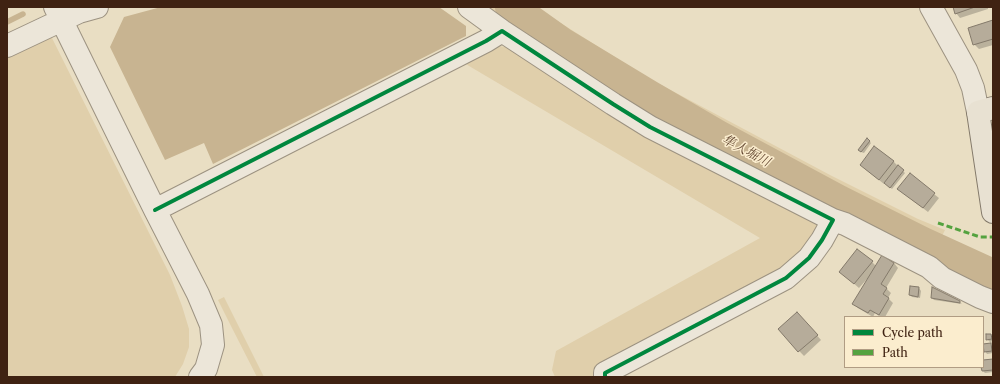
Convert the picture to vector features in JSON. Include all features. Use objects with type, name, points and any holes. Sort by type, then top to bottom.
[{"type":"main road","points":[[986,110],[993,212]]},
{"type":"street","points":[[7,46],[58,14],[79,12],[97,7]]},
{"type":"street","points":[[468,7],[502,31],[650,127],[833,220],[852,227],[929,267],[942,278],[993,302]]},
{"type":"street","points":[[931,7],[986,110]]},
{"type":"street","points":[[58,14],[198,294],[211,325],[213,345],[206,369],[200,377]]},
{"type":"street","points":[[155,210],[502,31]]},
{"type":"street","points":[[605,377],[605,373],[786,278],[809,258],[822,240],[833,220]]},
{"type":"shaded area","points":[[161,7],[439,7],[466,26],[466,36],[213,164],[204,143],[165,160],[110,47],[124,17]]},
{"type":"shaded area","points":[[486,7],[505,7],[619,87],[708,137],[934,251],[932,260],[661,120],[526,35]]},
{"type":"shaded area","points":[[525,7],[535,7],[650,79],[830,175],[918,219],[945,230],[941,238],[902,220],[665,101],[629,79]]},
{"type":"shaded area","points":[[51,36],[170,275],[182,306],[189,329],[189,347],[183,364],[175,377],[7,377],[7,56]]},
{"type":"shaded area","points":[[499,46],[506,47],[815,220],[820,229],[801,252],[784,268],[597,377],[555,377],[552,370],[556,351],[760,238],[464,63]]},
{"type":"shaded area","points":[[224,297],[264,377],[257,377],[218,300]]},
{"type":"building","points":[[953,7],[975,7],[955,14]]},
{"type":"building","points":[[993,20],[993,39],[973,45],[968,28]]},
{"type":"building","points":[[867,138],[870,141],[861,152],[858,150]]},
{"type":"building","points":[[874,146],[894,161],[879,180],[860,165]]},
{"type":"building","points":[[898,165],[904,170],[890,188],[884,183]]},
{"type":"building","points":[[910,173],[935,193],[923,208],[897,189]]},
{"type":"building","points":[[857,249],[873,261],[854,284],[839,272]]},
{"type":"building","points":[[882,255],[894,263],[881,284],[887,288],[883,294],[889,298],[879,315],[870,310],[868,313],[852,304]]},
{"type":"building","points":[[910,286],[919,287],[918,297],[909,295]]},
{"type":"building","points":[[932,287],[960,301],[960,303],[931,298]]},
{"type":"building","points":[[797,312],[818,335],[798,352],[778,329]]},
{"type":"building","points":[[986,334],[991,334],[992,339],[986,340]]},
{"type":"building","points":[[991,343],[992,351],[984,352],[984,344]]},
{"type":"building","points":[[993,359],[993,370],[982,371],[981,368],[984,368],[984,360]]},
{"type":"waterway","name":"隼人堀川","points":[[511,7],[563,44],[718,136],[839,201],[923,243],[993,275]]},
{"type":"waterway","points":[[7,22],[23,14]]},
{"type":"marked path","points":[[938,223],[980,237],[993,237]]},
{"type":"cycle path","points":[[155,210],[486,41],[502,31],[650,127],[833,220],[822,240],[809,258],[786,278],[605,373],[605,377]]}]
